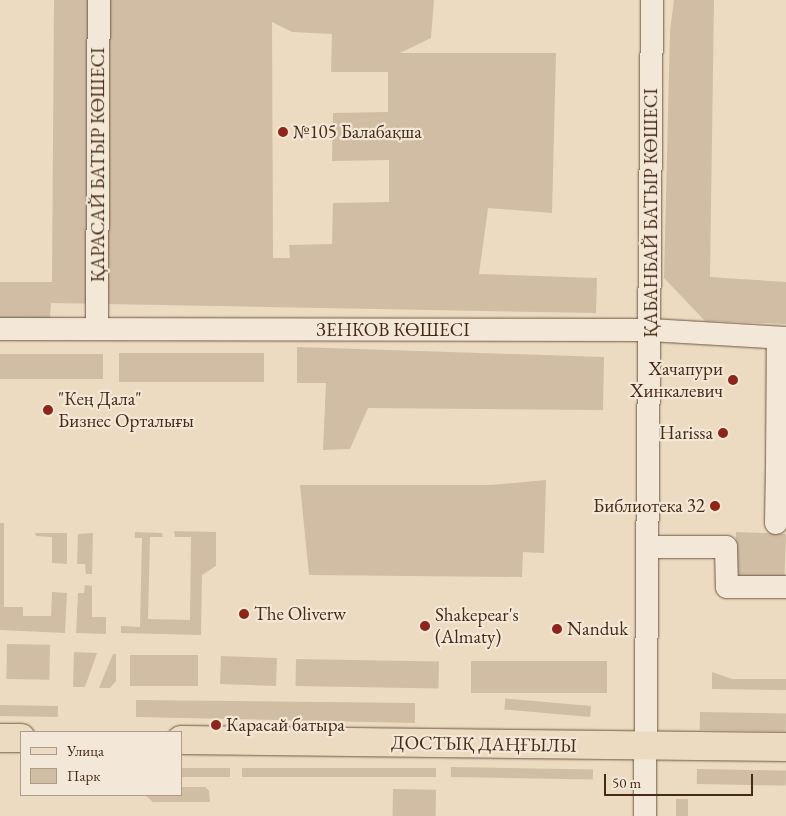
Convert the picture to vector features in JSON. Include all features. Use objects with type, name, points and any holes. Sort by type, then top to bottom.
[{"type":"main road","points":[[0,738],[20,738]]},
{"type":"main road","name":"ДОСТЫҚ ДАҢҒЫЛЫ","points":[[182,740],[786,747]]},
{"type":"street","name":"ҚАРАСАЙ БАТЫР КӨШЕСІ","points":[[97,329],[99,0]]},
{"type":"street","name":"ҚАБАНБАЙ БАТЫР КӨШЕСІ","points":[[645,816],[652,0]]},
{"type":"street","name":"ЗЕНКОВ КӨШЕСІ","points":[[0,329],[650,330],[782,338]]},
{"type":"street","points":[[776,523],[781,468],[782,338]]},
{"type":"street","points":[[648,547],[726,547],[727,587],[786,587]]},
{"type":"green space","points":[[54,0],[434,0],[431,38],[400,53],[556,53],[552,213],[488,208],[479,274],[597,278],[596,313],[51,303],[50,319],[0,319],[0,282],[52,282]],"holes":[[[272,22],[292,32],[332,34],[331,72],[388,72],[388,112],[333,113],[332,161],[389,160],[389,202],[333,203],[332,244],[289,245],[290,258],[273,258]]]},
{"type":"green space","points":[[674,0],[714,0],[710,277],[786,282],[786,324],[705,321],[664,278],[670,31]]},
{"type":"green space","points":[[297,347],[604,357],[603,410],[368,408],[350,449],[323,450],[326,383],[297,383]]},
{"type":"green space","points":[[119,353],[264,353],[264,382],[119,382]]},
{"type":"green space","points":[[0,354],[103,354],[103,379],[0,379]]},
{"type":"green space","points":[[546,480],[544,553],[523,552],[522,577],[309,575],[300,485],[491,485]]},
{"type":"green space","points":[[0,523],[4,523],[4,607],[23,607],[23,616],[51,616],[52,592],[67,593],[65,633],[0,630]]},
{"type":"green space","points":[[174,531],[216,532],[216,566],[202,575],[201,635],[121,633],[121,626],[140,627],[142,538],[135,538],[135,532],[162,533],[163,537],[150,537],[148,619],[190,620],[191,537],[175,537]]},
{"type":"green space","points":[[736,532],[786,534],[784,579],[734,577]]},
{"type":"green space","points":[[35,533],[67,533],[67,564],[52,563],[52,537],[36,536]]},
{"type":"green space","points":[[93,533],[92,574],[86,574],[85,564],[77,564],[78,534]]},
{"type":"green space","points":[[85,585],[92,586],[92,617],[106,617],[106,634],[76,633],[78,593],[84,593]]},
{"type":"green space","points":[[7,644],[50,645],[49,680],[6,679]]},
{"type":"green space","points":[[74,652],[97,653],[85,687],[73,687]]},
{"type":"green space","points":[[113,654],[116,654],[116,681],[110,688],[99,688]]},
{"type":"green space","points":[[130,655],[198,655],[198,686],[130,686]]},
{"type":"green space","points":[[221,656],[277,658],[276,686],[220,684]]},
{"type":"green space","points":[[296,659],[439,661],[439,688],[296,686]]},
{"type":"green space","points":[[471,661],[607,661],[607,693],[471,693]]},
{"type":"green space","points":[[712,672],[732,679],[786,679],[786,690],[712,689]]},
{"type":"green space","points":[[505,699],[591,706],[590,717],[504,709]]},
{"type":"green space","points":[[136,700],[415,703],[415,723],[136,717]]},
{"type":"green space","points":[[0,705],[58,706],[58,717],[0,716]]},
{"type":"green space","points":[[700,712],[786,714],[786,731],[700,730]]},
{"type":"green space","points":[[451,767],[593,769],[593,779],[451,777]]},
{"type":"green space","points":[[182,768],[230,768],[230,777],[182,777]]},
{"type":"green space","points":[[242,768],[436,768],[436,777],[242,777]]},
{"type":"green space","points":[[697,769],[786,771],[786,786],[697,784]]},
{"type":"green space","points":[[182,787],[205,787],[209,791],[210,802],[153,802],[146,796],[182,796]]},
{"type":"green space","points":[[393,789],[436,790],[436,816],[393,816]]},
{"type":"green space","points":[[676,799],[688,799],[688,816],[676,816]]},
{"type":"place","name":"№105 Балабақша","points":[[283,132]]},
{"type":"place","name":"Хачапури Хинкалевич","points":[[733,380]]},
{"type":"place","name":"\"Кең Дала\" Бизнес Орталығы","points":[[48,410]]},
{"type":"place","name":"Harissa","points":[[723,433]]},
{"type":"place","name":"Библиотека 32","points":[[715,506]]},
{"type":"place","name":"The Oliverw","points":[[244,614]]},
{"type":"place","name":"Shakepear's (Almaty)","points":[[425,626]]},
{"type":"place","name":"Nanduk","points":[[557,629]]},
{"type":"place","name":"Карасай батыра","points":[[216,725]]}]
